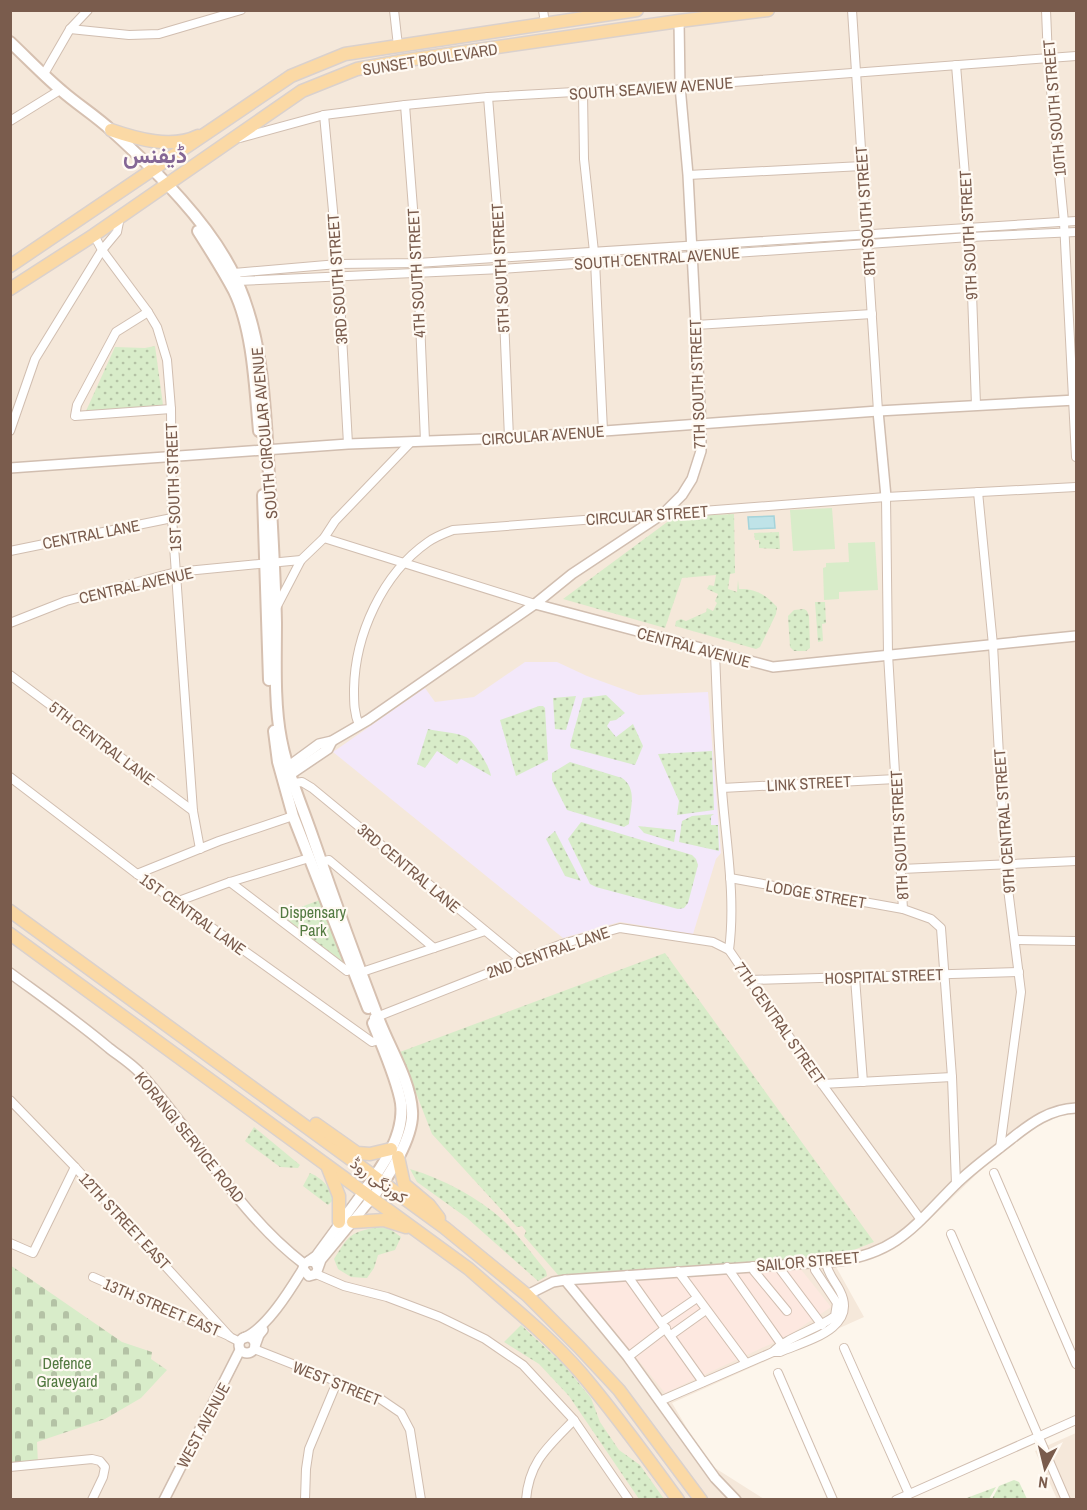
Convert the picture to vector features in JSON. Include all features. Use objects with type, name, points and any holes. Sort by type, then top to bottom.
[{"type":"main road","name":"SUNSET BOULEVARD","points":[[10,266],[291,76],[345,54],[480,33],[544,17],[637,10]]},
{"type":"main road","name":"SUNSET BOULEVARD","points":[[10,289],[94,235],[302,92],[357,69],[407,60],[768,10]]},
{"type":"main road","points":[[480,33],[483,50]]},
{"type":"main road","name":"SOUTH CIRCULAR AVENUE","points":[[10,42],[60,90],[111,130],[153,171],[205,229],[235,277],[253,322],[260,358],[270,563],[270,688],[278,762],[293,816],[309,858],[358,970]]},
{"type":"main road","points":[[111,130],[136,139],[177,141],[193,138],[217,125]]},
{"type":"main road","name":"SOUTH CIRCULAR AVENUE","points":[[165,185],[199,232],[235,292],[252,358],[264,450]]},
{"type":"main road","name":"SOUTH CIRCULAR AVENUE","points":[[270,563],[276,610],[277,687],[281,739],[358,970],[375,1018],[407,1088],[412,1113],[408,1132],[368,1195]]},
{"type":"main road","name":"کورنگی روڈ","points":[[10,911],[446,1228],[527,1295],[619,1390],[701,1500]]},
{"type":"main road","name":"کورنگی روڈ","points":[[10,934],[469,1269],[522,1316],[578,1371],[628,1432],[678,1500]]},
{"type":"main road","name":"SOUTH CIRCULAR AVENUE","points":[[375,1018],[379,1040],[401,1103],[394,1153]]},
{"type":"main road","points":[[282,1110],[301,1114],[357,1153],[394,1153],[404,1184],[429,1205],[446,1228]]},
{"type":"main road","points":[[328,1167],[339,1196],[339,1222]]},
{"type":"main road","points":[[353,1222],[384,1220],[410,1228]]},
{"type":"street","points":[[44,74],[70,29],[88,10]]},
{"type":"street","points":[[70,29],[159,34],[241,10]]},
{"type":"street","points":[[394,10],[398,46]]},
{"type":"street","name":"8TH SOUTH STREET","points":[[852,10],[878,411]]},
{"type":"street","name":"10TH SOUTH STREET","points":[[1046,10],[1048,59],[1065,233],[1077,457]]},
{"type":"street","name":"7TH SOUTH STREET","points":[[292,774],[320,744],[332,741],[359,725],[535,604],[572,574],[664,513],[682,495],[692,479],[701,451],[701,424],[688,175],[680,86],[679,21]]},
{"type":"street","name":"SOUTH SEAVIEW AVENUE","points":[[230,141],[324,115],[405,105],[488,97],[680,86],[1077,56]]},
{"type":"street","name":"9TH SOUTH STREET","points":[[956,65],[969,233],[976,405]]},
{"type":"street","points":[[10,121],[60,90]]},
{"type":"street","points":[[583,92],[584,159],[595,261],[603,431]]},
{"type":"street","name":"5TH SOUTH STREET","points":[[488,97],[502,269],[509,438]]},
{"type":"street","name":"4TH SOUTH STREET","points":[[405,105],[418,273],[425,441]]},
{"type":"street","name":"3RD SOUTH STREET","points":[[324,115],[338,264],[348,444]]},
{"type":"street","points":[[688,175],[862,166]]},
{"type":"street","points":[[10,432],[35,359],[102,250],[117,232],[120,217]]},
{"type":"street","points":[[235,277],[338,264],[417,263],[867,234],[969,233],[1077,222]]},
{"type":"street","name":"SOUTH CENTRAL AVENUE","points":[[235,277],[502,269],[867,244],[969,233],[1077,232]]},
{"type":"street","points":[[94,235],[102,250]]},
{"type":"street","name":"1ST SOUTH STREET","points":[[102,250],[157,327],[167,360],[171,409],[172,518],[193,811],[200,849]]},
{"type":"street","points":[[148,312],[116,332],[77,405],[75,416],[171,409]]},
{"type":"street","points":[[696,325],[872,314]]},
{"type":"street","name":"CIRCULAR AVENUE","points":[[10,468],[348,444],[509,438],[878,411],[1075,400]]},
{"type":"street","points":[[878,411],[886,497]]},
{"type":"street","points":[[276,610],[301,560],[324,538],[335,521],[410,443]]},
{"type":"street","name":"CIRCULAR STREET","points":[[359,725],[354,713],[354,670],[363,633],[378,597],[404,563],[428,541],[453,530],[886,497],[1077,487]]},
{"type":"street","name":"9TH CENTRAL STREET","points":[[978,492],[993,645],[1005,866],[1021,992],[1000,1148]]},
{"type":"street","name":"8TH SOUTH STREET","points":[[886,497],[888,654],[903,909],[930,920],[941,928],[952,1077],[956,1184]]},
{"type":"street","name":"CENTRAL LANE","points":[[10,551],[172,518]]},
{"type":"street","name":"CENTRAL AVENUE","points":[[324,538],[535,604],[773,667],[1077,636]]},
{"type":"street","name":"CENTRAL AVENUE","points":[[10,623],[66,601],[176,572],[301,560]]},
{"type":"street","name":"7TH CENTRAL STREET","points":[[715,653],[722,788],[730,878],[729,950],[822,1084],[921,1220]]},
{"type":"street","name":"5TH CENTRAL LANE","points":[[10,675],[193,811]]},
{"type":"street","name":"3RD CENTRAL LANE","points":[[292,774],[521,960]]},
{"type":"street","name":"1ST CENTRAL LANE","points":[[10,777],[137,874],[372,1042],[379,1040]]},
{"type":"street","name":"LINK STREET","points":[[722,788],[896,779]]},
{"type":"street","points":[[137,874],[219,841],[293,816]]},
{"type":"street","points":[[176,902],[230,882],[309,858]]},
{"type":"street","points":[[321,862],[329,860],[434,948]]},
{"type":"street","points":[[901,869],[1077,861]]},
{"type":"street","name":"LODGE STREET","points":[[730,878],[903,909]]},
{"type":"street","points":[[230,882],[347,971],[358,970],[434,948],[485,931]]},
{"type":"street","name":"2ND CENTRAL LANE","points":[[375,1018],[562,944],[620,928],[712,942],[729,950]]},
{"type":"street","points":[[1016,940],[1077,942]]},
{"type":"street","name":"HOSPITAL STREET","points":[[750,980],[1019,972]]},
{"type":"street","name":"KORANGI SERVICE ROAD","points":[[10,973],[95,1036],[140,1073],[226,1183],[288,1252],[310,1269],[344,1286],[387,1297],[440,1317],[485,1339],[523,1365],[574,1420],[629,1500]]},
{"type":"street","points":[[855,978],[863,1082]]},
{"type":"street","points":[[822,1084],[952,1077]]},
{"type":"street","name":"12TH STREET EAST","points":[[10,1100],[75,1167],[230,1337],[247,1346]]},
{"type":"street","name":"SAILOR STREET","points":[[527,1295],[553,1282],[566,1280],[862,1258],[900,1239],[956,1184],[1038,1119],[1058,1111],[1077,1108]]},
{"type":"street","points":[[10,1243],[33,1253],[75,1167]]},
{"type":"street","points":[[994,1173],[1077,1364]]},
{"type":"street","name":"WEST AVENUE","points":[[310,1269],[321,1260],[353,1222],[368,1195]]},
{"type":"street","name":"WEST AVENUE","points":[[164,1500],[247,1346],[259,1335],[310,1269],[339,1222],[368,1195]]},
{"type":"street","points":[[951,1234],[1066,1500]]},
{"type":"street","points":[[660,1401],[773,1352],[835,1316],[837,1303],[815,1270],[815,1262]]},
{"type":"street","points":[[773,1352],[780,1352],[827,1332],[843,1316],[845,1302],[826,1268],[826,1262]]},
{"type":"street","points":[[780,1264],[780,1269],[822,1325]]},
{"type":"street","points":[[753,1266],[754,1271],[787,1311]]},
{"type":"street","points":[[727,1267],[782,1345]]},
{"type":"street","points":[[678,1271],[746,1363]]},
{"type":"street","points":[[627,1275],[703,1382]]},
{"type":"street","name":"13TH STREET EAST","points":[[93,1277],[230,1337]]},
{"type":"street","points":[[566,1280],[628,1357],[715,1478],[739,1499]]},
{"type":"street","points":[[628,1357],[666,1328],[697,1298]]},
{"type":"street","points":[[666,1328],[706,1310]]},
{"type":"street","name":"WEST AVENUE","points":[[170,1500],[243,1359],[247,1346]]},
{"type":"street","name":"WEST STREET","points":[[247,1346],[379,1398],[391,1406],[406,1420],[410,1430],[421,1500]]},
{"type":"street","points":[[844,1348],[909,1494]]},
{"type":"street","points":[[778,1373],[833,1500]]},
{"type":"street","points":[[305,1500],[309,1449],[337,1382]]},
{"type":"street","points":[[526,1500],[526,1490],[539,1456],[574,1420]]},
{"type":"street","points":[[896,1500],[1077,1420]]},
{"type":"street","points":[[10,1467],[92,1458],[100,1461],[105,1467],[105,1472],[92,1500]]},
{"type":"shaded area","points":[[10,11],[1076,11],[1076,1113],[1063,1113],[1041,1122],[984,1167],[925,1224],[885,1250],[835,1265],[864,1317],[672,1403],[700,1450],[715,1468],[764,1499],[11,1499]]},
{"type":"shaded area","points":[[525,662],[557,662],[639,695],[708,692],[721,853],[716,859],[693,934],[620,922],[563,938],[333,752],[425,688],[435,702],[474,697]]},
{"type":"shaded area","points":[[799,1267],[831,1307],[788,1336],[665,1393],[575,1283]]},
{"type":"shaded area","points":[[1076,1433],[1076,1499],[1057,1499],[1035,1451]]},
{"type":"green space","points":[[155,346],[163,405],[86,411],[115,347]]},
{"type":"green space","points":[[832,508],[835,549],[793,551],[790,510]]},
{"type":"green space","points":[[734,514],[735,573],[730,574],[728,589],[737,592],[738,580],[739,589],[760,593],[777,607],[776,614],[760,647],[756,649],[675,626],[676,621],[681,619],[686,621],[706,612],[707,608],[713,611],[718,594],[707,589],[709,585],[714,586],[716,575],[682,578],[665,628],[563,599],[674,517]]},
{"type":"green space","points":[[779,532],[780,549],[759,548],[759,540],[755,540],[754,533]]},
{"type":"green space","points":[[875,542],[878,590],[839,592],[839,599],[824,600],[823,568],[826,567],[826,563],[849,562],[848,543]]},
{"type":"green space","points":[[815,602],[825,602],[826,623],[822,624],[823,641],[818,642]]},
{"type":"green space","points":[[804,609],[809,616],[810,648],[806,651],[794,651],[790,647],[788,616],[794,610]]},
{"type":"green space","points":[[606,695],[625,713],[616,720],[610,721],[607,726],[616,737],[633,724],[643,746],[635,765],[571,748],[583,698]]},
{"type":"green space","points":[[576,696],[566,730],[555,729],[553,698]]},
{"type":"green space","points":[[539,706],[545,708],[548,760],[516,776],[500,720]]},
{"type":"green space","points":[[428,729],[457,734],[469,739],[481,755],[491,776],[461,759],[457,764],[437,751],[425,768],[417,764]]},
{"type":"green space","points":[[712,751],[714,810],[677,815],[679,801],[658,754]]},
{"type":"green space","points":[[570,762],[622,778],[627,782],[632,798],[629,824],[624,827],[567,810],[552,780],[552,773]]},
{"type":"green space","points":[[714,814],[711,816],[711,825],[718,825],[719,851],[679,842],[682,821],[692,816]]},
{"type":"green space","points":[[581,822],[692,855],[698,865],[688,903],[684,908],[678,909],[590,884],[568,839]]},
{"type":"green space","points":[[638,826],[676,830],[674,842],[644,833]]},
{"type":"green space","points":[[555,831],[581,881],[565,876],[546,839]]},
{"type":"green space","name":"Dispensary Park","points":[[325,898],[348,970],[277,916]]},
{"type":"green space","points":[[665,953],[874,1242],[836,1257],[559,1276],[524,1236],[526,1231],[522,1226],[517,1227],[432,1134],[400,1052]]},
{"type":"green space","points":[[254,1127],[300,1165],[298,1168],[280,1167],[245,1141]]},
{"type":"green space","points":[[410,1169],[460,1190],[494,1212],[520,1239],[546,1271],[547,1276],[538,1281],[467,1218],[417,1182]]},
{"type":"green space","points":[[310,1173],[319,1178],[328,1188],[332,1201],[328,1205],[303,1186]]},
{"type":"green space","points":[[378,1227],[390,1229],[401,1237],[395,1250],[378,1255],[374,1268],[367,1278],[351,1277],[338,1269],[334,1259],[347,1239],[361,1231]]},
{"type":"green space","name":"Defence Graveyard","points":[[10,1265],[122,1342],[152,1352],[151,1359],[167,1370],[141,1398],[105,1419],[37,1442],[38,1464],[10,1466]]},
{"type":"green space","points":[[521,1325],[564,1365],[591,1398],[600,1422],[619,1450],[640,1465],[664,1499],[639,1499],[569,1396],[539,1364],[504,1342]]},
{"type":"green space","points":[[1014,1480],[1019,1482],[1027,1499],[992,1499],[999,1486]]},
{"type":"green space","points":[[996,1487],[989,1499],[964,1499]]},
{"type":"water","points":[[774,516],[775,528],[749,529],[748,517]]},
{"type":"district","name":"ڈیفنس","points":[[155,155]]}]
